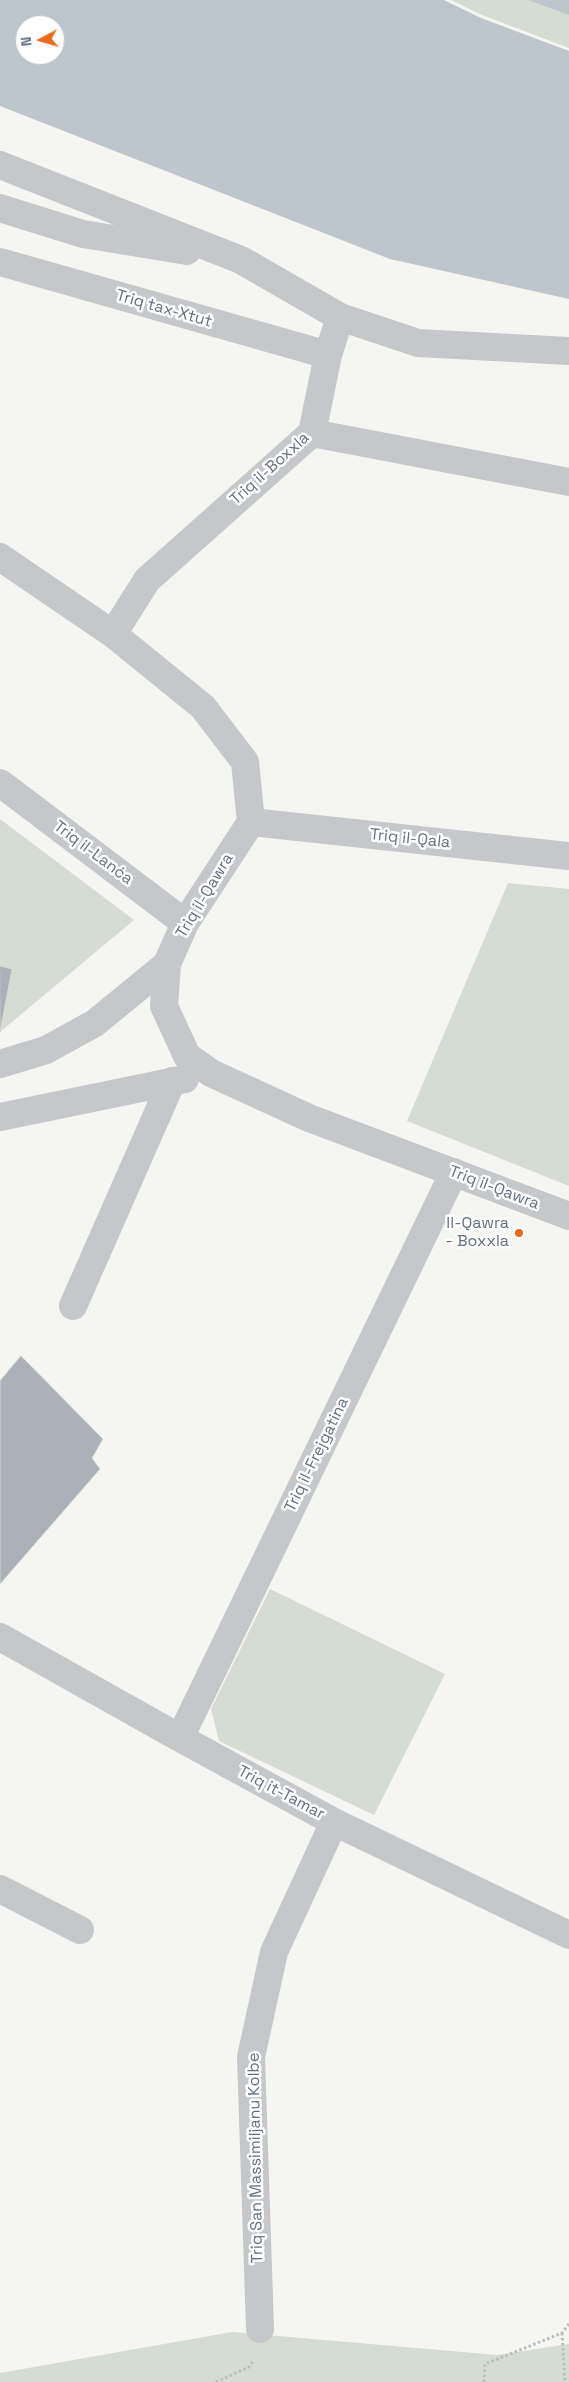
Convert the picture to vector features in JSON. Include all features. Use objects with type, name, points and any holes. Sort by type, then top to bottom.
[{"type":"street","points":[[0,165],[241,260],[340,317],[418,343],[569,351]]},
{"type":"street","points":[[0,208],[83,234],[241,260]]},
{"type":"street","name":"Triq tax-Xtut","points":[[0,262],[328,355]]},
{"type":"street","name":"Triq il-Boxxla","points":[[113,634],[147,580],[312,433],[328,355],[340,317]]},
{"type":"street","points":[[312,433],[569,482]]},
{"type":"street","points":[[0,557],[113,634],[203,706],[245,762],[251,822]]},
{"type":"street","name":"Triq il-Lanċa","points":[[0,783],[185,922]]},
{"type":"street","name":"Triq il-Qala","points":[[251,822],[569,856]]},
{"type":"street","name":"Triq il-Qawra","points":[[251,822],[185,922],[167,964],[164,1006],[188,1056],[211,1073],[309,1118],[569,1216]]},
{"type":"street","points":[[0,1064],[46,1050],[96,1023],[167,964]]},
{"type":"street","points":[[0,1117],[211,1073]]},
{"type":"street","points":[[73,1306],[172,1081]]},
{"type":"street","name":"Triq il-Frejgatina","points":[[180,1738],[454,1172]]},
{"type":"street","name":"Triq it-Tamar","points":[[0,1637],[334,1822],[569,1935]]},
{"type":"street","name":"Triq San Massimiljanu Kolbe","points":[[260,2329],[251,2057],[274,1952],[334,1822]]},
{"type":"street","points":[[0,1889],[80,1930]]},
{"type":"path","points":[[484,2382],[485,2364],[562,2333],[569,2324]]},
{"type":"path","points":[[562,2333],[564,2382]]},
{"type":"shaded area","points":[[0,0],[444,0],[481,18],[569,51],[569,299],[390,259],[0,106]]},
{"type":"shaded area","points":[[451,0],[569,0],[569,48],[482,15]]},
{"type":"shaded area","points":[[528,0],[569,0],[569,15]]},
{"type":"shaded area","points":[[0,819],[134,920],[0,1032],[12,969],[0,966]]},
{"type":"shaded area","points":[[508,883],[569,889],[569,1186],[407,1121]]},
{"type":"shaded area","points":[[270,1589],[445,1674],[374,1815],[219,1741],[211,1709]]},
{"type":"shaded area","points":[[232,2332],[497,2355],[569,2344],[569,2382],[0,2382],[0,2373]]},
{"type":"building","points":[[0,966],[12,969],[0,1032]]},
{"type":"building","points":[[21,1356],[103,1439],[92,1458],[100,1469],[0,1584],[0,1381]]},
{"type":"place","name":"Il-Qawra - Boxxla","points":[[519,1233]]}]
